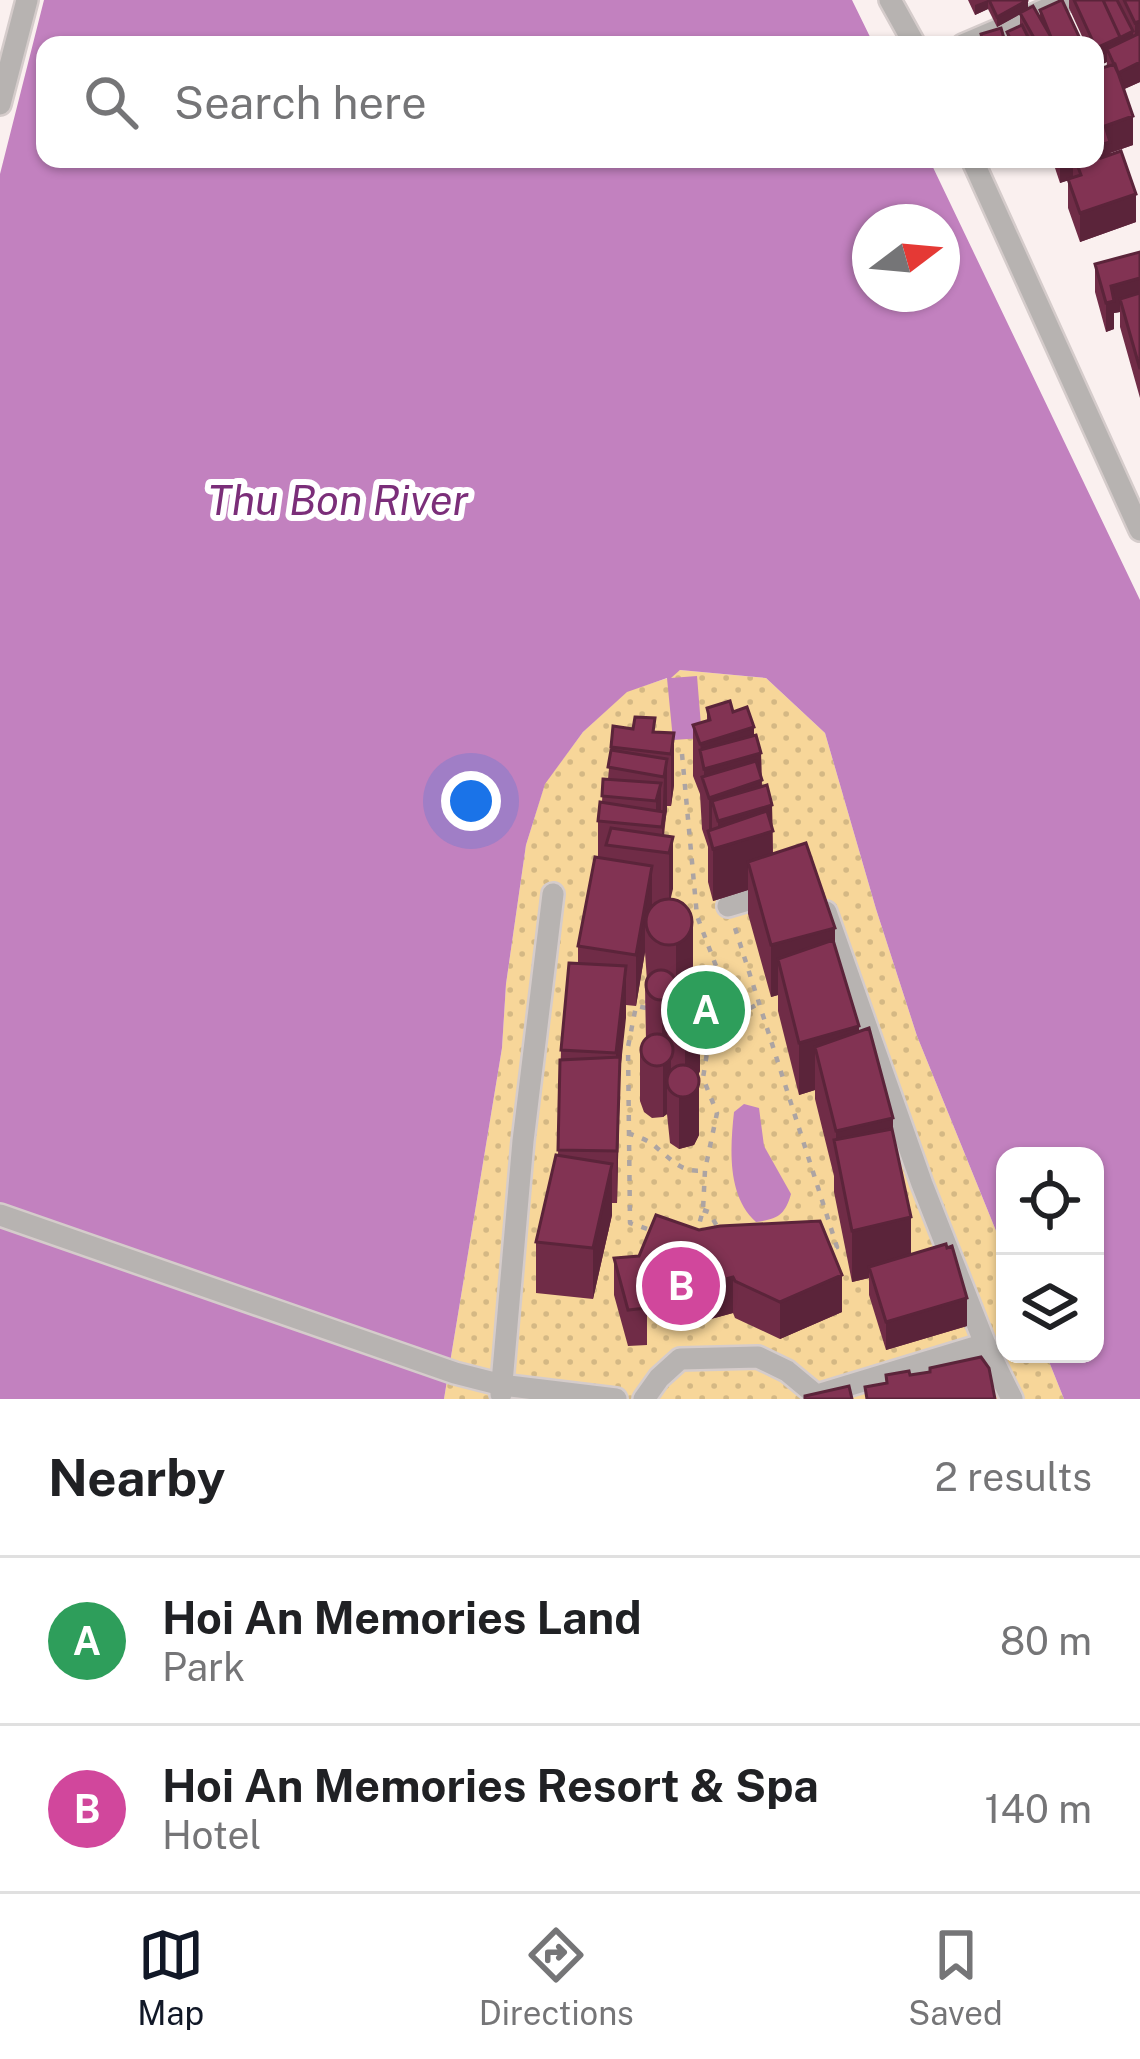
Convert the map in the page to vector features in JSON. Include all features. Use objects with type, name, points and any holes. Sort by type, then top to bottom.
[{"type":"street","points":[[0,104],[27,0]]},
{"type":"street","points":[[890,0],[910,36]]},
{"type":"street","points":[[984,36],[1068,0]]},
{"type":"street","points":[[976,168],[1140,530]]},
{"type":"street","points":[[728,906],[794,886]]},
{"type":"street","points":[[501,1392],[523,1141],[554,893]]},
{"type":"street","points":[[822,901],[922,1184],[1012,1399]]},
{"type":"street","points":[[0,1215],[501,1392],[616,1399]]},
{"type":"street","points":[[644,1399],[680,1359],[758,1358],[787,1371],[811,1397],[986,1344]]},
{"type":"path","points":[[682,754],[697,916],[735,1016]]},
{"type":"path","points":[[728,906],[837,1247],[815,1249]]},
{"type":"path","points":[[683,914],[697,916]]},
{"type":"path","points":[[694,1245],[704,1210],[705,1170],[717,1113],[703,1078],[710,1034],[758,1004]]},
{"type":"path","points":[[657,1232],[630,1223],[628,1047],[635,1006],[658,1010]]},
{"type":"path","points":[[686,1018],[710,1034]]},
{"type":"path","points":[[628,1133],[653,1143],[682,1168],[705,1170]]},
{"type":"path","points":[[704,1210],[719,1230]]},
{"type":"shaded area","points":[[680,670],[766,678],[825,733],[917,1036],[996,1231],[996,1363],[1050,1363],[1064,1399],[444,1399],[502,1048],[526,845],[545,783],[583,732],[627,691]]},
{"type":"water","name":"Thu Bon River","points":[[44,0],[852,0],[870,36],[36,36],[36,168],[933,168],[951,204],[852,204],[852,312],[960,312],[960,224],[1140,600],[1140,1399],[1064,1399],[1050,1363],[1104,1363],[1104,1147],[996,1147],[996,1231],[917,1036],[825,733],[766,678],[680,670],[671,678],[697,676],[702,738],[673,740],[667,678],[627,692],[583,732],[545,784],[526,845],[502,1048],[444,1399],[0,1399],[0,174]]},
{"type":"water","points":[[693,976],[715,992],[721,1004],[708,1026],[696,1024],[686,1013],[645,1003],[648,983],[676,997],[689,987]]},
{"type":"water","points":[[744,1104],[759,1108],[764,1146],[791,1194],[780,1215],[756,1222],[740,1199],[733,1171],[734,1112]]},
{"type":"building","points":[[989,0],[1028,0],[997,17]]},
{"type":"building","points":[[1062,0],[1079,36],[1051,36],[1040,10]]},
{"type":"building","points":[[1074,0],[1103,0],[1120,37],[1104,44],[1104,36],[1090,36]]},
{"type":"building","points":[[1103,0],[1117,0],[1133,31],[1119,38]]},
{"type":"building","points":[[1124,0],[1140,0],[1140,21],[1135,23]]},
{"type":"building","points":[[1033,6],[1050,36],[1033,36],[1020,13]]},
{"type":"building","points":[[1022,25],[1028,36],[1009,36],[1007,32]]},
{"type":"building","points":[[1001,28],[1003,36],[982,36]]},
{"type":"building","points":[[1140,33],[1140,62],[1118,73],[1107,49]]},
{"type":"building","points":[[1115,64],[1133,116],[1105,126],[1110,142],[1104,144],[1104,67]]},
{"type":"building","points":[[1121,151],[1136,194],[1080,213],[1068,179],[1081,175],[1078,168],[1104,168],[1104,157]]},
{"type":"building","points":[[1140,252],[1140,278],[1111,286],[1114,301],[1106,303],[1095,264]]},
{"type":"building","points":[[1140,293],[1140,369],[1120,299]]},
{"type":"building","points":[[730,701],[733,712],[747,707],[754,727],[700,744],[693,725],[710,720],[707,708]]},
{"type":"building","points":[[635,717],[655,718],[653,732],[674,733],[671,754],[611,747],[613,726],[633,729]]},
{"type":"building","points":[[756,735],[761,753],[704,769],[700,750]]},
{"type":"building","points":[[611,750],[667,759],[664,777],[608,767]]},
{"type":"building","points":[[756,761],[762,780],[709,798],[702,777]]},
{"type":"building","points":[[603,779],[661,783],[656,801],[602,796]]},
{"type":"building","points":[[767,785],[772,805],[718,821],[712,801]]},
{"type":"building","points":[[600,802],[664,812],[662,827],[598,821]]},
{"type":"building","points":[[767,811],[773,831],[713,849],[708,831]]},
{"type":"building","points":[[611,828],[673,837],[669,853],[606,845]]},
{"type":"building","points":[[806,843],[835,928],[771,945],[748,862]]},
{"type":"building","points":[[595,857],[652,866],[636,955],[578,946]]},
{"type":"building","points":[[669,899],[685,906],[692,922],[685,938],[669,945],[653,938],[646,922],[653,906]]},
{"type":"building","points":[[833,940],[859,1026],[799,1043],[778,959]]},
{"type":"building","points":[[569,963],[626,966],[616,1053],[561,1050]]},
{"type":"building","points":[[661,970],[672,974],[676,985],[672,996],[661,1000],[650,996],[646,985],[650,974]]},
{"type":"building","points":[[683,1002],[694,1007],[699,1018],[694,1029],[683,1034],[672,1029],[667,1018],[672,1007]]},
{"type":"building","points":[[869,1028],[893,1118],[836,1131],[815,1047]]},
{"type":"building","points":[[657,1034],[668,1039],[673,1050],[668,1061],[657,1066],[646,1061],[641,1050],[646,1039]]},
{"type":"building","points":[[620,1057],[617,1151],[558,1150],[560,1060]]},
{"type":"building","points":[[683,1065],[694,1070],[699,1081],[694,1092],[683,1097],[672,1092],[667,1081],[672,1070]]},
{"type":"building","points":[[892,1129],[911,1217],[852,1231],[834,1140]]},
{"type":"building","points":[[556,1155],[612,1164],[593,1248],[536,1242]]},
{"type":"building","points":[[656,1215],[699,1230],[820,1221],[842,1275],[780,1302],[733,1277],[696,1287],[693,1271],[644,1276],[647,1308],[628,1310],[614,1258],[639,1256]]},
{"type":"building","points":[[952,1246],[967,1298],[886,1322],[869,1267]]},
{"type":"building","points":[[981,1357],[989,1368],[995,1399],[867,1399],[865,1387],[887,1383],[886,1375],[930,1372],[930,1368]]},
{"type":"building","points":[[849,1386],[852,1399],[805,1399],[805,1396]]},
{"type":"place","name":"Hoi An Memories Land","points":[[706,1010]]},
{"type":"place","name":"Hoi An Memories Resort & Spa","points":[[681,1286]]}]
